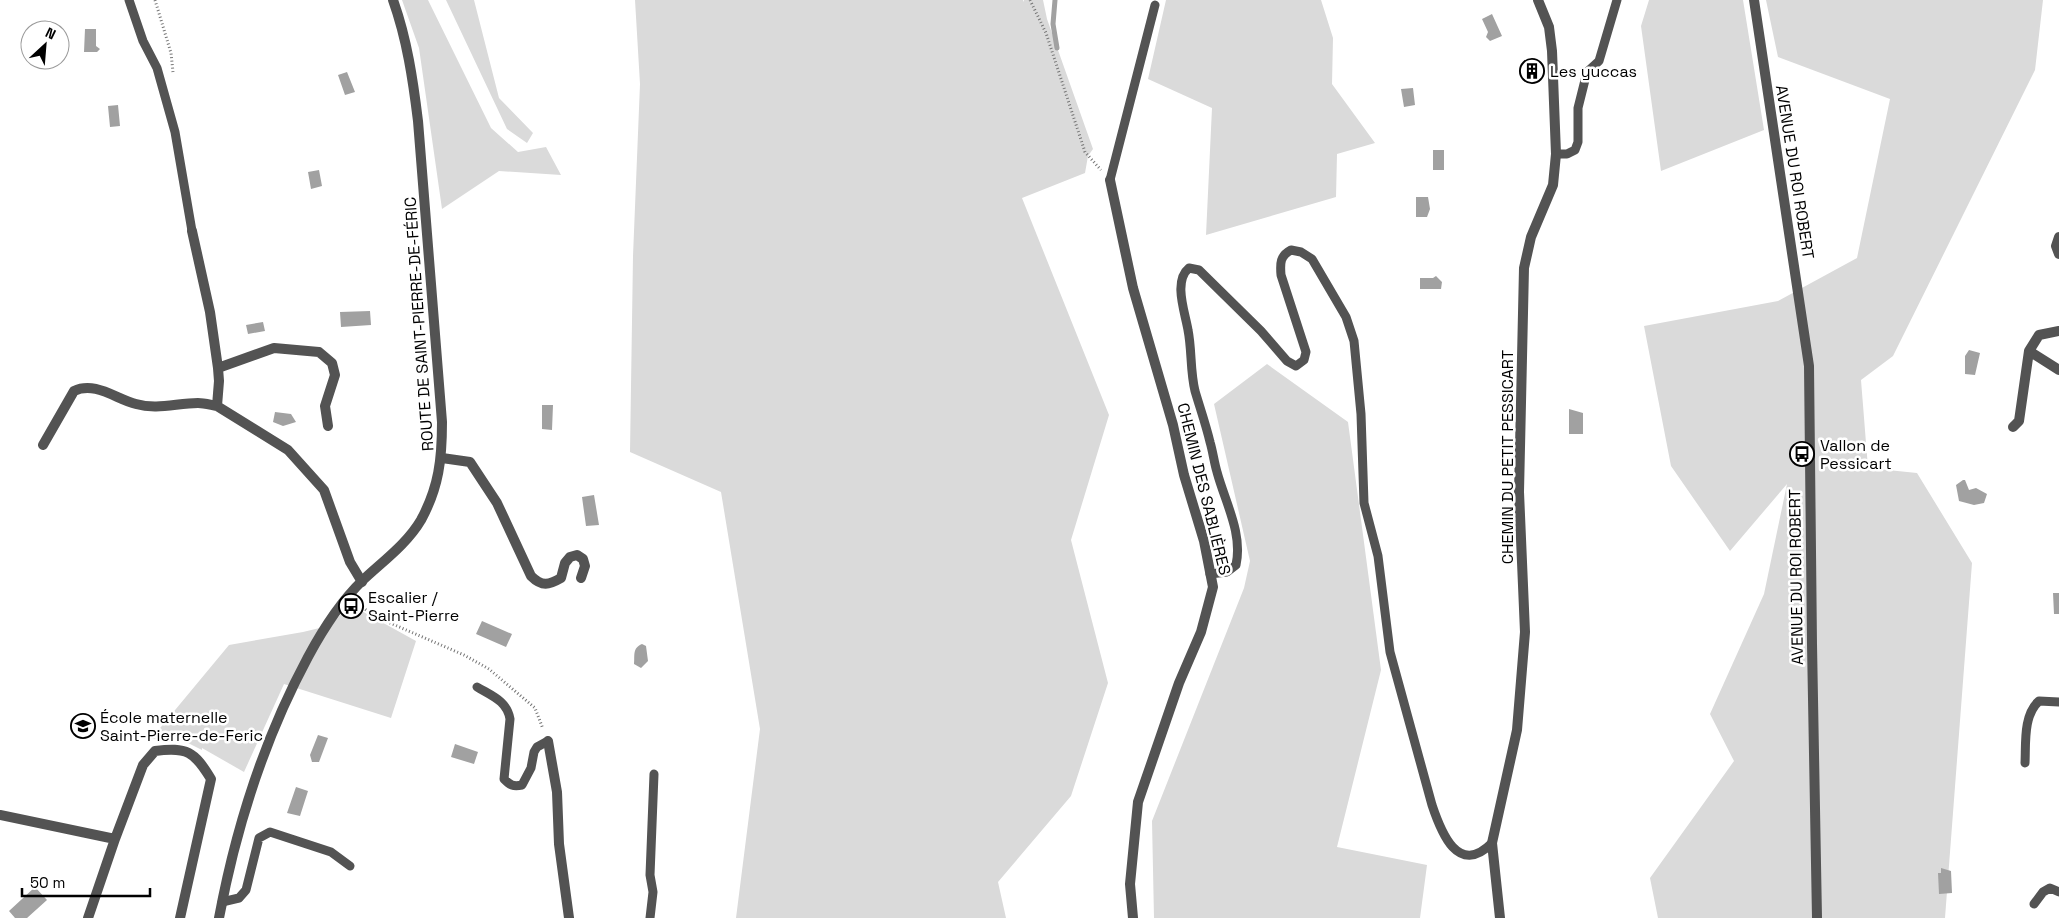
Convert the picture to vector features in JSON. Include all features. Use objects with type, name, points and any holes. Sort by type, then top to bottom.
[{"type":"street","name":"ROUTE DE SAINT-PIERRE-DE-FÉRIC","points":[[218,918],[246,804],[270,735],[308,656],[332,616],[420,522],[432,496],[442,458],[442,422],[419,130],[413,77],[393,0]]},
{"type":"street","name":"CHEMIN DU PETIT PESSICART","points":[[1500,918],[1492,843],[1517,730],[1525,632],[1519,492],[1524,268],[1531,237],[1553,185],[1556,154],[1552,51],[1548,27],[1538,0]]},
{"type":"street","name":"AVENUE DU ROI ROBERT","points":[[1754,0],[1809,366],[1817,918]]},
{"type":"street","name":"CHEMIN DES SABLIÈRES","points":[[1110,180],[1133,288],[1204,541],[1213,587],[1201,632],[1179,683],[1138,802],[1130,884],[1133,918]]},
{"type":"street","points":[[192,232],[210,312],[219,381],[217,406]]},
{"type":"street","points":[[2059,237],[2056,246],[2059,254]]},
{"type":"street","points":[[2013,427],[2019,421],[2029,351],[2039,335],[2059,331]]},
{"type":"street","points":[[218,368],[274,348],[319,352],[332,363],[335,375],[325,406],[328,426]]},
{"type":"street","points":[[2029,351],[2059,370]]},
{"type":"street","points":[[42,445],[74,391],[82,387],[95,388],[136,404],[154,408],[199,403],[217,406],[288,450],[324,490],[350,562],[362,582]]},
{"type":"street","points":[[442,458],[470,462],[497,503],[531,576],[538,583],[549,584],[561,578],[565,563],[570,557],[577,555],[584,559],[585,566],[581,578]]},
{"type":"street","points":[[548,741],[558,792],[559,844],[569,918]]},
{"type":"street","points":[[88,918],[143,765],[155,750],[176,748],[187,752],[200,762],[211,779],[180,918]]},
{"type":"street","points":[[0,815],[115,839]]},
{"type":"lane","points":[[129,0],[143,41],[157,68],[175,132],[192,232]]},
{"type":"lane","points":[[1556,154],[1568,154],[1575,150],[1578,142],[1578,108],[1587,72],[1600,61],[1618,0]]},
{"type":"lane","points":[[1110,180],[1155,5]]},
{"type":"lane","points":[[1210,574],[1232,569],[1236,565],[1237,549],[1234,522],[1217,473],[1195,390],[1190,363],[1189,332],[1182,300],[1181,280],[1184,271],[1189,268],[1193,267],[1199,270],[1261,331],[1287,361],[1296,366],[1304,360],[1306,352],[1281,274],[1280,262],[1284,254],[1291,250],[1301,252],[1312,259],[1322,275],[1346,317],[1354,341],[1361,414],[1364,502],[1378,556],[1390,652],[1432,804],[1441,829],[1458,852],[1466,855],[1475,855],[1484,851],[1492,843]]},
{"type":"lane","points":[[477,687],[503,703],[509,711],[510,719],[504,779],[510,785],[516,787],[522,785],[531,768],[534,752],[537,747],[548,741]]},
{"type":"lane","points":[[2025,763],[2026,740],[2033,707],[2039,702],[2059,702]]},
{"type":"lane","points":[[650,918],[654,774]]},
{"type":"lane","points":[[222,902],[239,898],[246,890],[259,838],[270,832],[331,852],[350,866]]},
{"type":"lane","points":[[2034,904],[2043,892],[2050,888],[2059,892]]},
{"type":"path","points":[[1030,0],[1046,33],[1085,152],[1110,180]]},
{"type":"path","points":[[348,597],[374,616],[400,628]]},
{"type":"shaded area","points":[[402,0],[428,0],[491,128],[518,152],[546,147],[561,175],[499,171],[442,209],[419,48]]},
{"type":"shaded area","points":[[446,0],[474,0],[499,98],[533,133],[527,143],[507,129]]},
{"type":"shaded area","points":[[635,0],[1023,0],[1024,2],[1024,0],[1043,0],[1047,19],[1093,149],[1088,156],[1085,173],[1022,198],[1109,415],[1071,540],[1108,683],[1071,796],[998,882],[1006,918],[736,918],[760,729],[721,492],[630,452],[633,256],[640,84]]},
{"type":"shaded area","points":[[1166,0],[1321,0],[1333,38],[1332,84],[1375,143],[1337,154],[1336,197],[1206,235],[1212,108],[1148,79]]},
{"type":"shaded area","points":[[1649,0],[1743,0],[1764,130],[1661,171],[1641,26]]},
{"type":"shaded area","points":[[1766,0],[2043,0],[2035,70],[1893,356],[1861,380],[1868,468],[1917,473],[1972,563],[1945,918],[1658,918],[1650,878],[1734,761],[1710,714],[1764,594],[1787,484],[1730,551],[1671,466],[1644,326],[1778,301],[1857,258],[1890,99],[1778,57]]},
{"type":"shaded area","points":[[1492,14],[1502,36],[1490,41],[1486,37],[1488,32],[1482,19]]},
{"type":"shaded area","points":[[85,29],[96,29],[96,46],[100,49],[97,52],[84,52]]},
{"type":"shaded area","points":[[347,72],[355,92],[345,95],[338,75]]},
{"type":"shaded area","points":[[1413,88],[1415,105],[1404,107],[1401,89]]},
{"type":"shaded area","points":[[118,105],[120,126],[110,127],[108,106]]},
{"type":"shaded area","points":[[1433,150],[1444,150],[1444,170],[1433,170]]},
{"type":"shaded area","points":[[319,170],[322,186],[311,189],[308,172]]},
{"type":"shaded area","points":[[1416,197],[1428,197],[1430,209],[1427,217],[1416,217]]},
{"type":"shaded area","points":[[1436,276],[1442,282],[1441,289],[1420,289],[1420,278],[1433,278]]},
{"type":"shaded area","points":[[370,311],[371,325],[341,327],[340,312]]},
{"type":"shaded area","points":[[263,322],[265,331],[248,334],[246,325]]},
{"type":"shaded area","points":[[1969,350],[1980,353],[1975,375],[1965,374],[1965,356]]},
{"type":"shaded area","points":[[1267,364],[1348,422],[1381,670],[1337,847],[1427,865],[1420,918],[1154,918],[1152,821],[1244,588],[1250,561],[1214,404]]},
{"type":"shaded area","points":[[542,405],[553,405],[552,430],[542,429]]},
{"type":"shaded area","points":[[1569,409],[1583,413],[1583,434],[1569,434]]},
{"type":"shaded area","points":[[275,412],[291,414],[296,422],[283,426],[273,422]]},
{"type":"shaded area","points":[[1965,480],[1969,490],[1976,488],[1987,494],[1984,503],[1974,505],[1959,501],[1956,485]]},
{"type":"shaded area","points":[[594,495],[599,525],[586,526],[582,497]]},
{"type":"shaded area","points":[[2053,593],[2059,593],[2059,614],[2054,614]]},
{"type":"shaded area","points":[[349,604],[416,641],[391,718],[284,684],[244,772],[202,748],[202,750],[182,740],[151,739],[229,645],[332,625]]},
{"type":"shaded area","points":[[482,621],[512,634],[506,647],[476,634]]},
{"type":"shaded area","points":[[642,644],[646,646],[648,661],[641,668],[634,664],[634,655],[635,650]]},
{"type":"shaded area","points":[[318,735],[328,738],[319,762],[312,762],[310,755]]},
{"type":"shaded area","points":[[455,744],[478,752],[474,764],[451,757]]},
{"type":"shaded area","points":[[296,787],[308,791],[300,816],[287,813]]},
{"type":"shaded area","points":[[1941,868],[1951,871],[1952,893],[1939,894],[1938,873],[1941,873]]},
{"type":"shaded area","points":[[35,887],[47,900],[27,918],[15,918],[9,911]]},
{"type":"waterway","points":[[1055,0],[1053,24],[1057,48]]},
{"type":"place","name":"Les yuccas","points":[[1532,71]]},
{"type":"place","name":"Vallon de Pessicart","points":[[1802,454]]},
{"type":"place","name":"Escalier / Saint-Pierre","points":[[351,606]]},
{"type":"place","name":"École maternelle Saint-Pierre-de-Feric","points":[[83,726]]}]
